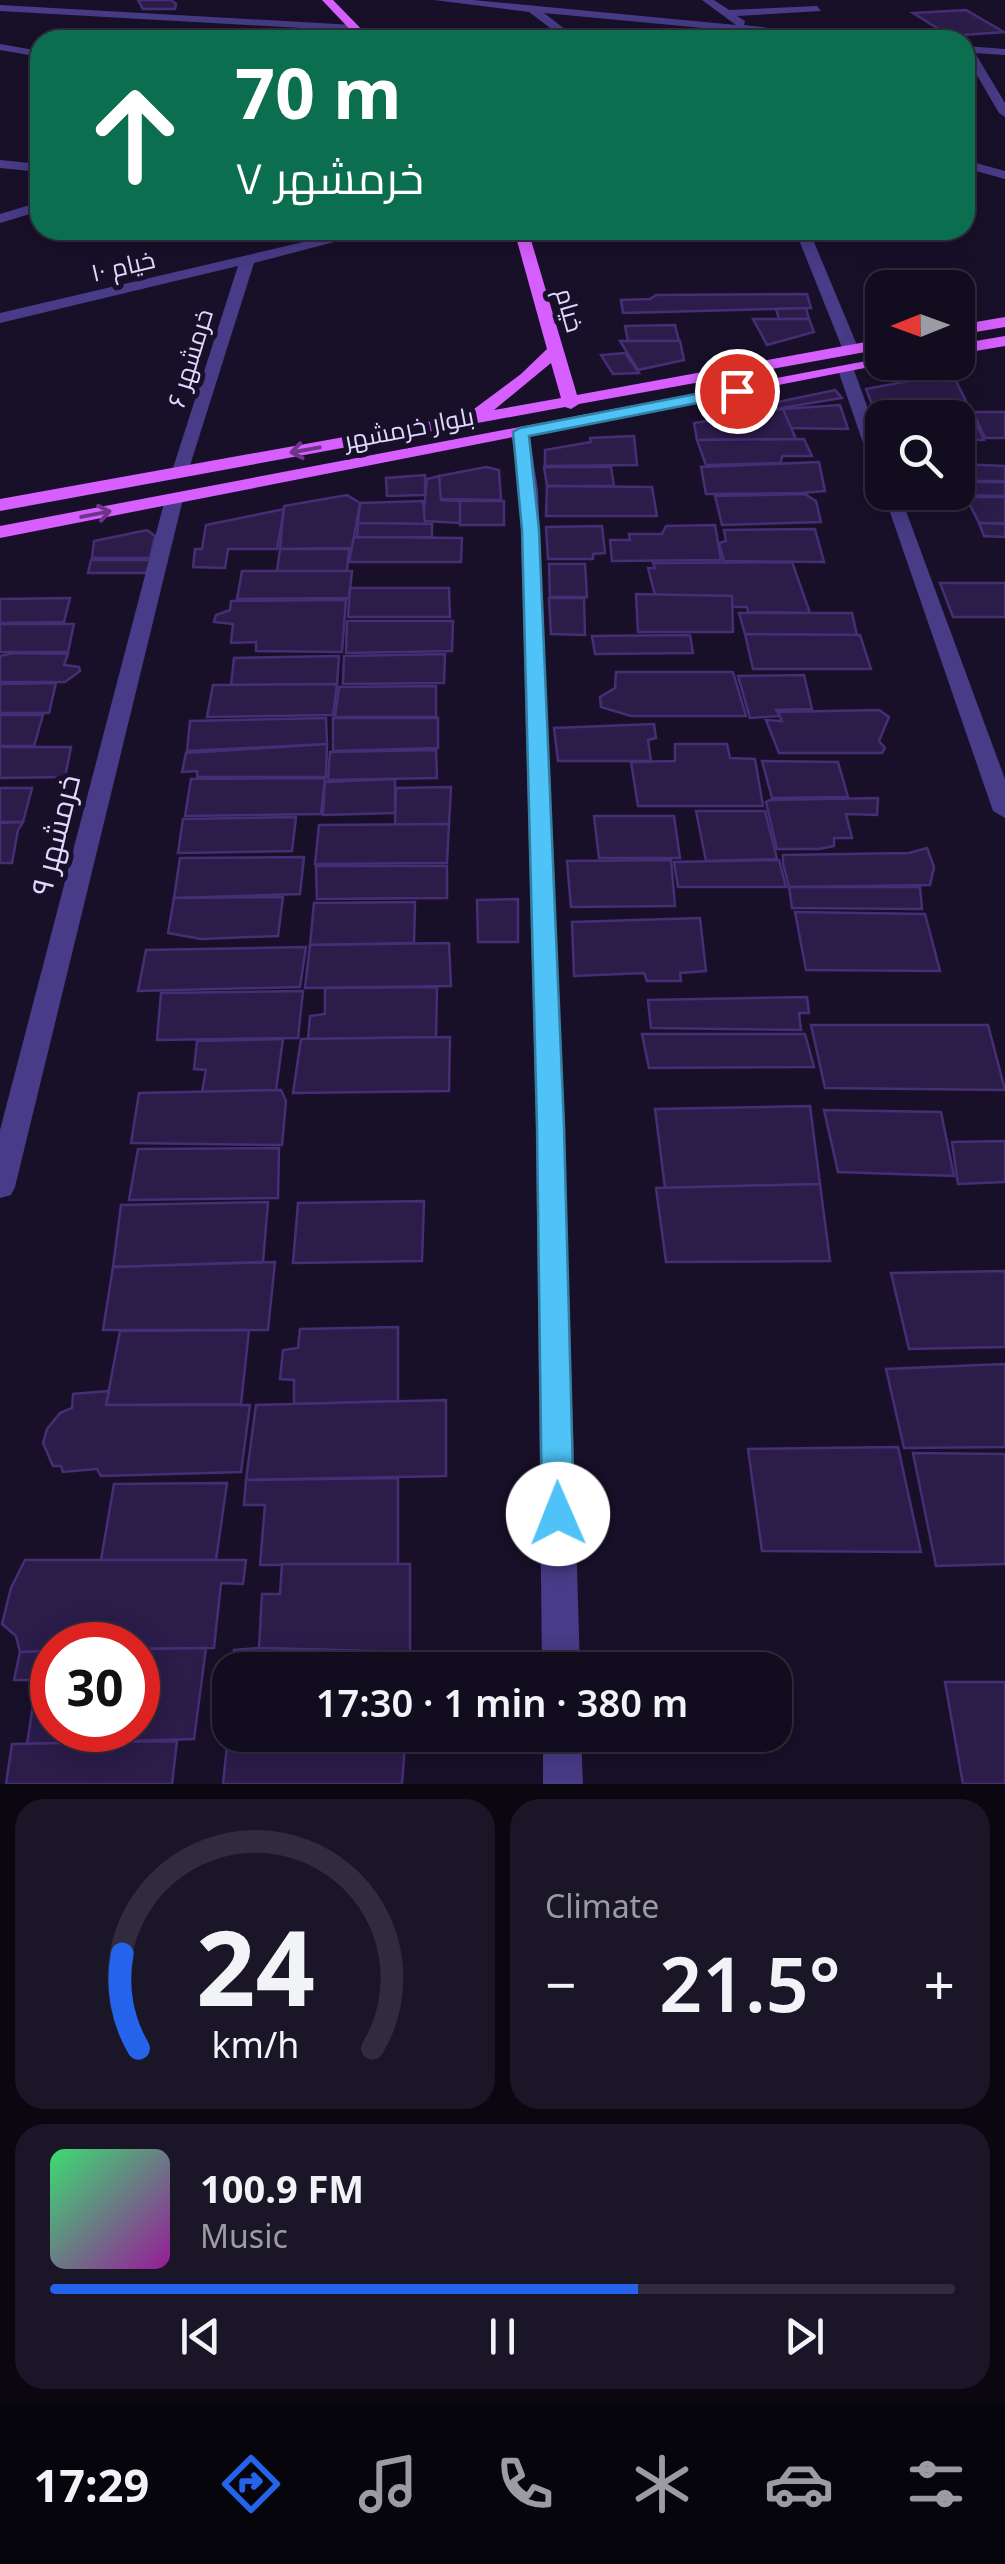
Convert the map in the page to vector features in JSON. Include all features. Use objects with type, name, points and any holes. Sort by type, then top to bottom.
[{"type":"main road","points":[[327,0],[354,28]]},
{"type":"main road","name":"خیام","points":[[525,240],[570,404]]},
{"type":"main road","points":[[975,327],[1005,322]]},
{"type":"main road","points":[[975,346],[1005,340]]},
{"type":"main road","name":"بلوار خرمشهر","points":[[0,505],[865,347]]},
{"type":"main road","points":[[464,422],[527,378],[555,350]]},
{"type":"main road","name":"بلوار خرمشهر","points":[[0,532],[865,366]]},
{"type":"street","points":[[124,0],[142,28]]},
{"type":"street","points":[[439,0],[516,4],[700,30]]},
{"type":"street","points":[[555,12],[562,0]]},
{"type":"street","points":[[708,0],[751,30]]},
{"type":"street","points":[[480,19],[516,4]]},
{"type":"street","points":[[0,8],[354,28]]},
{"type":"street","points":[[532,9],[559,30]]},
{"type":"street","points":[[726,13],[817,9]]},
{"type":"street","points":[[259,30],[262,25]]},
{"type":"street","points":[[0,47],[30,52]]},
{"type":"street","points":[[975,50],[1005,52]]},
{"type":"street","points":[[975,64],[1005,112]]},
{"type":"street","points":[[0,164],[30,167]]},
{"type":"street","points":[[975,167],[1005,175]]},
{"type":"street","points":[[0,219],[30,209]]},
{"type":"street","name":"خیام ۱۰","points":[[0,318],[331,240]]},
{"type":"street","points":[[806,240],[852,350]]},
{"type":"street","name":"خرمشهر ۶","points":[[181,471],[247,260]]},
{"type":"street","points":[[846,370],[865,424]]},
{"type":"street","points":[[520,432],[529,490],[550,1126],[561,1652]]},
{"type":"street","name":"خرمشهر ۹","points":[[0,1187],[174,499]]},
{"type":"street","points":[[896,510],[1005,812]]},
{"type":"street","points":[[563,1752],[564,1784]]},
{"type":"building","points":[[138,0],[171,0],[176,4],[175,9],[143,9]]},
{"type":"building","points":[[966,10],[1004,32],[975,34],[975,30],[940,30],[913,13]]},
{"type":"building","points":[[807,294],[811,308],[623,313],[621,300],[650,299],[656,295]]},
{"type":"building","points":[[806,308],[809,319],[779,319],[776,309]]},
{"type":"building","points":[[753,319],[809,319],[814,332],[767,345]]},
{"type":"building","points":[[675,325],[679,341],[628,341],[625,326]]},
{"type":"building","points":[[620,341],[680,341],[684,360],[638,370]]},
{"type":"building","points":[[625,353],[639,373],[613,374],[601,355]]},
{"type":"building","points":[[914,380],[956,380],[966,400],[870,400],[866,389]]},
{"type":"building","points":[[835,390],[842,398],[770,410],[763,405]]},
{"type":"building","points":[[840,405],[848,429],[789,428],[783,409]]},
{"type":"building","points":[[783,409],[796,439],[697,440],[694,423]]},
{"type":"building","points":[[975,412],[1005,412],[1005,438],[985,438]]},
{"type":"building","points":[[975,421],[984,440],[975,440]]},
{"type":"building","points":[[634,436],[637,465],[545,466],[545,450],[591,442],[590,438]]},
{"type":"building","points":[[804,439],[812,456],[782,456],[781,463],[706,465],[697,440]]},
{"type":"building","points":[[819,462],[825,491],[801,493],[706,494],[701,467]]},
{"type":"building","points":[[975,465],[1005,466],[1005,481],[975,481]]},
{"type":"building","points":[[486,467],[499,470],[501,500],[440,499],[439,476]]},
{"type":"building","points":[[544,467],[611,467],[614,486],[547,486]]},
{"type":"building","points":[[425,475],[425,495],[387,496],[386,478]]},
{"type":"building","points":[[439,476],[441,500],[460,501],[460,523],[423,521],[427,479]]},
{"type":"building","points":[[975,482],[1005,482],[1005,496],[975,495]]},
{"type":"building","points":[[547,486],[652,487],[657,516],[546,516]]},
{"type":"building","points":[[805,494],[816,501],[821,522],[722,525],[715,496]]},
{"type":"building","points":[[347,495],[360,503],[352,548],[280,549],[284,506]]},
{"type":"building","points":[[975,497],[1005,497],[1005,523],[979,523],[972,510]]},
{"type":"building","points":[[423,501],[425,524],[358,523],[360,503]]},
{"type":"building","points":[[460,501],[504,501],[504,525],[460,525]]},
{"type":"building","points":[[284,509],[277,549],[228,549],[225,568],[193,567],[195,549],[202,549],[206,525]]},
{"type":"building","points":[[358,523],[432,524],[432,537],[357,538]]},
{"type":"building","points":[[979,523],[1005,524],[1005,537],[984,536]]},
{"type":"building","points":[[715,525],[721,560],[612,561],[610,540],[630,540],[629,534],[662,534],[666,526]]},
{"type":"building","points":[[602,526],[605,553],[593,554],[593,559],[548,559],[546,527]]},
{"type":"building","points":[[815,529],[824,562],[724,561],[719,543],[726,541],[724,530]]},
{"type":"building","points":[[147,530],[155,536],[150,558],[92,558],[94,541]]},
{"type":"building","points":[[354,537],[462,538],[461,562],[349,562]]},
{"type":"building","points":[[280,549],[349,549],[347,571],[277,571]]},
{"type":"building","points":[[91,560],[151,560],[146,573],[88,573]]},
{"type":"building","points":[[792,562],[810,613],[748,612],[747,607],[732,607],[732,596],[655,595],[648,568],[655,568],[653,563]]},
{"type":"building","points":[[549,564],[585,564],[587,597],[550,597]]},
{"type":"building","points":[[242,571],[352,571],[349,598],[237,599]]},
{"type":"building","points":[[940,583],[1005,583],[1005,617],[953,617]]},
{"type":"building","points":[[350,588],[449,588],[450,617],[348,617]]},
{"type":"building","points":[[636,594],[732,596],[733,632],[638,632]]},
{"type":"building","points":[[70,598],[64,622],[0,623],[0,599]]},
{"type":"building","points":[[549,598],[584,598],[585,635],[551,634]]},
{"type":"building","points":[[346,600],[342,652],[256,651],[256,642],[231,643],[233,624],[214,622],[216,615],[230,610],[231,601]]},
{"type":"building","points":[[739,613],[852,613],[857,635],[745,634]]},
{"type":"building","points":[[347,621],[453,621],[452,651],[346,653]]},
{"type":"building","points":[[0,624],[74,624],[68,652],[0,652]]},
{"type":"building","points":[[745,634],[860,635],[871,669],[753,669]]},
{"type":"building","points":[[690,635],[693,653],[595,654],[592,636]]},
{"type":"building","points":[[68,654],[64,665],[79,667],[80,671],[65,682],[0,682],[0,656]]},
{"type":"building","points":[[445,654],[444,683],[343,684],[344,656]]},
{"type":"building","points":[[339,656],[337,684],[231,685],[234,658]]},
{"type":"building","points":[[616,672],[733,672],[746,716],[631,716],[601,707],[600,697],[615,688]]},
{"type":"building","points":[[804,675],[812,709],[776,710],[780,716],[750,718],[738,676]]},
{"type":"building","points":[[56,683],[49,713],[0,713],[0,684]]},
{"type":"building","points":[[337,684],[333,715],[207,717],[213,685]]},
{"type":"building","points":[[436,686],[436,717],[335,717],[339,687]]},
{"type":"building","points":[[879,710],[889,717],[879,741],[885,748],[882,753],[779,753],[766,720],[782,721],[778,712]]},
{"type":"building","points":[[0,715],[43,715],[34,746],[0,746]]},
{"type":"building","points":[[326,718],[327,744],[187,751],[190,721]]},
{"type":"building","points":[[333,718],[438,718],[438,748],[333,751]]},
{"type":"building","points":[[654,724],[656,738],[648,740],[651,761],[558,761],[554,728]]},
{"type":"building","points":[[327,744],[326,777],[197,777],[197,771],[182,772],[186,753]]},
{"type":"building","points":[[675,744],[727,744],[730,758],[755,759],[763,806],[638,806],[631,762],[675,761]]},
{"type":"building","points":[[0,747],[71,747],[65,777],[0,778]]},
{"type":"building","points":[[436,750],[437,778],[328,780],[330,752]]},
{"type":"building","points":[[762,761],[838,762],[848,797],[772,798]]},
{"type":"building","points":[[325,778],[321,814],[185,816],[191,779]]},
{"type":"building","points":[[395,779],[395,813],[323,815],[325,782]]},
{"type":"building","points":[[451,787],[449,824],[395,825],[396,788]]},
{"type":"building","points":[[0,788],[32,788],[23,822],[0,822]]},
{"type":"building","points":[[878,798],[877,815],[846,814],[852,838],[834,838],[834,846],[819,849],[777,849],[766,802]]},
{"type":"building","points":[[696,811],[765,811],[777,859],[706,861]]},
{"type":"building","points":[[594,816],[674,816],[680,858],[599,858]]},
{"type":"building","points":[[296,817],[292,851],[178,853],[183,819]]},
{"type":"building","points":[[23,822],[12,863],[0,863],[0,823]]},
{"type":"building","points":[[449,824],[447,863],[315,864],[319,825]]},
{"type":"building","points":[[927,848],[934,867],[930,885],[789,887],[783,863],[783,855],[909,853]]},
{"type":"building","points":[[304,857],[300,894],[174,898],[180,858]]},
{"type":"building","points":[[671,860],[675,906],[571,907],[567,861]]},
{"type":"building","points":[[779,860],[786,887],[678,887],[674,862]]},
{"type":"building","points":[[316,866],[447,866],[447,898],[317,899]]},
{"type":"building","points":[[789,887],[920,887],[922,909],[792,908]]},
{"type":"building","points":[[283,897],[278,936],[201,939],[168,933],[174,898]]},
{"type":"building","points":[[518,899],[518,942],[478,942],[477,900]]},
{"type":"building","points":[[415,902],[414,943],[310,945],[314,903]]},
{"type":"building","points":[[795,912],[925,914],[940,971],[806,970]]},
{"type":"building","points":[[700,918],[706,971],[680,973],[681,981],[647,981],[644,973],[574,976],[572,922]]},
{"type":"building","points":[[449,943],[451,986],[305,988],[310,945]]},
{"type":"building","points":[[306,947],[300,987],[138,991],[146,950]]},
{"type":"building","points":[[437,987],[436,1037],[308,1039],[310,1016],[325,1014],[325,988]]},
{"type":"building","points":[[303,991],[298,1038],[157,1040],[161,993]]},
{"type":"building","points":[[807,997],[809,1013],[799,1013],[801,1030],[651,1028],[648,1000]]},
{"type":"building","points":[[811,1025],[988,1025],[1005,1090],[825,1088]]},
{"type":"building","points":[[642,1034],[805,1034],[814,1067],[649,1068]]},
{"type":"building","points":[[450,1037],[449,1091],[293,1093],[301,1039]]},
{"type":"building","points":[[283,1039],[276,1090],[202,1092],[206,1070],[194,1069],[197,1041]]},
{"type":"building","points":[[281,1090],[286,1101],[282,1145],[131,1143],[139,1093]]},
{"type":"building","points":[[810,1106],[820,1184],[665,1188],[655,1109]]},
{"type":"building","points":[[824,1110],[941,1112],[954,1176],[838,1172]]},
{"type":"building","points":[[1005,1141],[1005,1182],[958,1184],[952,1142]]},
{"type":"building","points":[[279,1148],[278,1198],[129,1200],[138,1149]]},
{"type":"building","points":[[820,1184],[830,1261],[666,1262],[656,1188]]},
{"type":"building","points":[[424,1201],[422,1261],[293,1263],[298,1203]]},
{"type":"building","points":[[268,1202],[263,1262],[113,1267],[121,1205]]},
{"type":"building","points":[[275,1262],[268,1330],[103,1330],[113,1267]]},
{"type":"building","points":[[1005,1271],[1005,1347],[909,1349],[891,1273]]},
{"type":"building","points":[[398,1327],[398,1401],[294,1404],[294,1380],[280,1379],[283,1350],[298,1348],[300,1329]]},
{"type":"building","points":[[249,1330],[241,1404],[106,1405],[120,1331]]},
{"type":"building","points":[[1005,1364],[1005,1447],[904,1448],[886,1369]]},
{"type":"building","points":[[109,1391],[106,1405],[250,1405],[241,1472],[101,1476],[97,1469],[63,1472],[61,1466],[53,1466],[43,1443],[47,1429],[60,1413],[72,1408],[73,1394]]},
{"type":"building","points":[[446,1400],[446,1476],[246,1480],[256,1405]]},
{"type":"building","points":[[898,1447],[921,1552],[762,1551],[748,1449]]},
{"type":"building","points":[[913,1453],[1005,1454],[1005,1564],[936,1566]]},
{"type":"building","points":[[398,1478],[398,1564],[260,1565],[265,1505],[244,1505],[246,1480]]},
{"type":"building","points":[[227,1483],[216,1560],[101,1560],[114,1484]]},
{"type":"building","points":[[25,1560],[246,1560],[243,1584],[221,1583],[214,1648],[160,1649],[160,1622],[30,1622],[30,1652],[20,1652],[16,1636],[2,1624],[11,1588]]},
{"type":"building","points":[[282,1564],[410,1564],[410,1652],[259,1648],[262,1594],[280,1594]]},
{"type":"building","points":[[206,1648],[194,1739],[160,1740],[160,1649]]},
{"type":"building","points":[[259,1648],[403,1652],[234,1652]]},
{"type":"building","points":[[20,1652],[30,1652],[30,1680],[14,1680]]},
{"type":"building","points":[[945,1682],[1005,1682],[1005,1784],[963,1784]]},
{"type":"building","points":[[160,1741],[177,1741],[172,1784],[6,1784],[12,1744],[30,1744],[30,1752],[160,1752]]},
{"type":"building","points":[[226,1752],[404,1752],[402,1784],[223,1784]]},
{"type":"route","points":[[558,1514],[529,490],[520,432],[737,391]]}]
